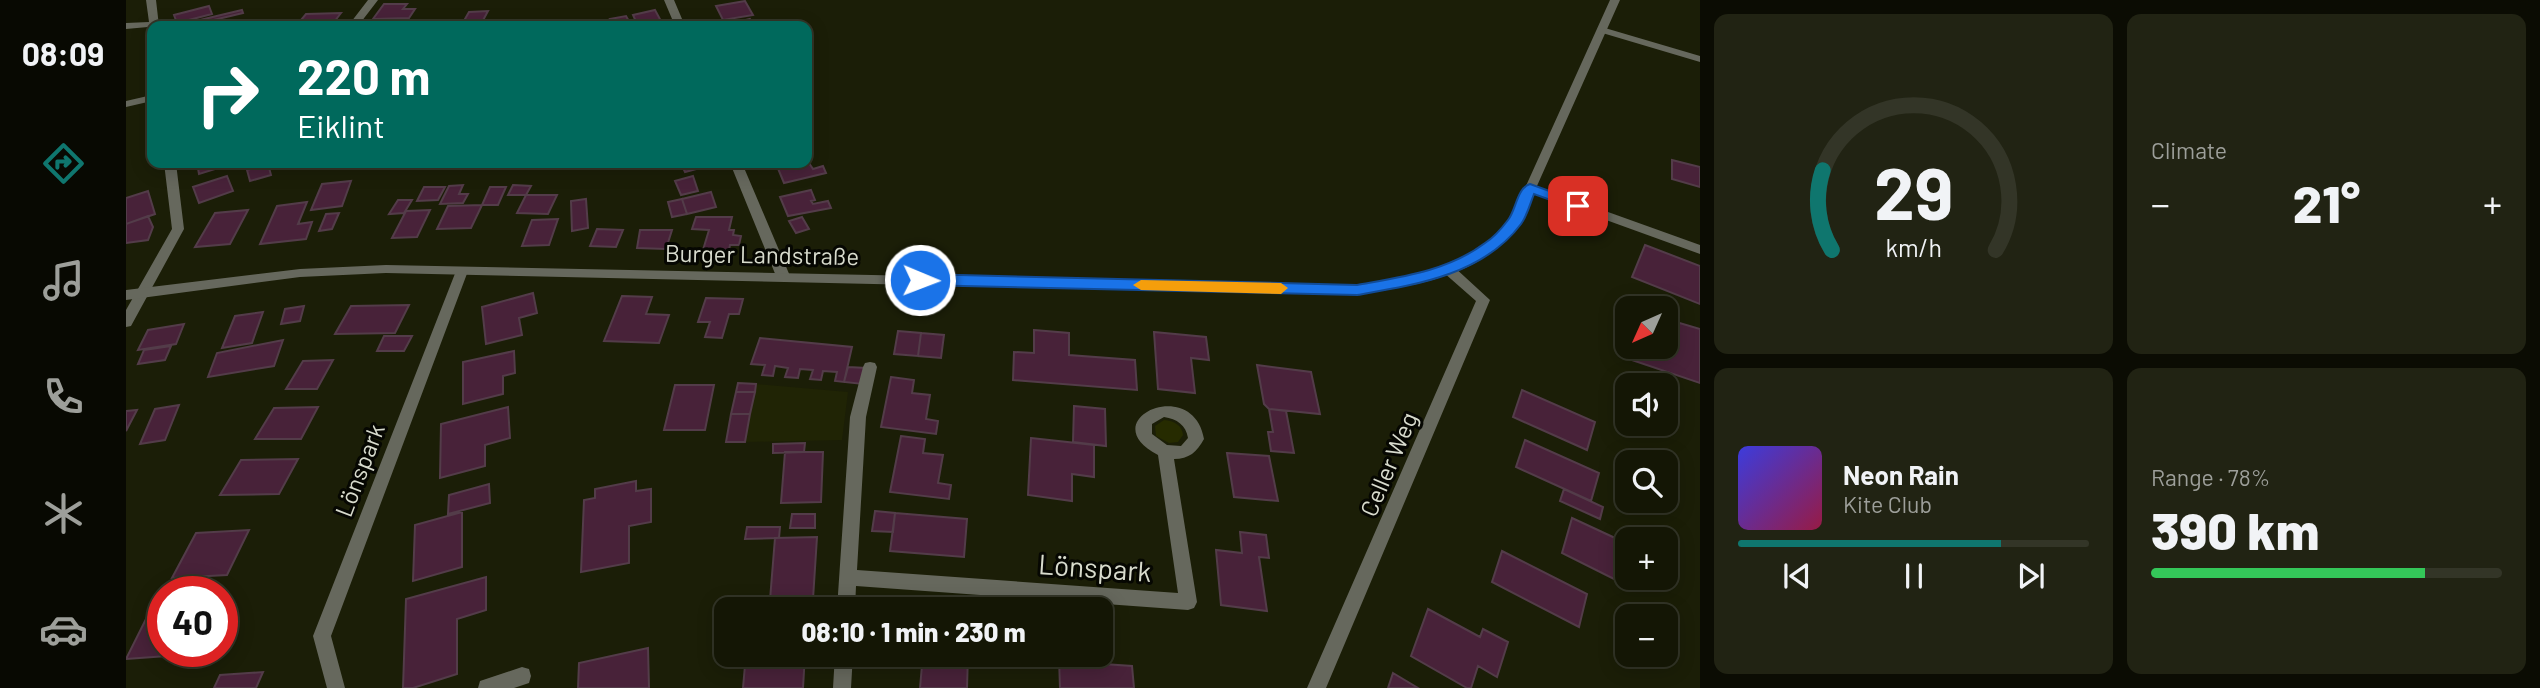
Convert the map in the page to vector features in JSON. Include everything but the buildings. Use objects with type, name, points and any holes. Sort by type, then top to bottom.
[{"type":"street","points":[[151,0],[154,21]]},
{"type":"street","points":[[357,21],[373,0]]},
{"type":"street","points":[[669,0],[678,21]]},
{"type":"street","name":"Burger Landstraße","points":[[126,295],[300,272],[386,269],[1357,290],[1412,280],[1448,269],[1491,247],[1516,221],[1615,0]]},
{"type":"street","points":[[126,26],[147,25]]},
{"type":"street","points":[[1602,30],[1700,59]]},
{"type":"street","points":[[126,104],[147,100]]},
{"type":"street","points":[[126,322],[178,229],[171,168]]},
{"type":"street","points":[[738,168],[783,276]]},
{"type":"street","points":[[1530,188],[1700,250]]},
{"type":"street","name":"Celler Weg","points":[[1316,688],[1483,300],[1448,269]]},
{"type":"street","name":"Lönspark","points":[[336,688],[322,636],[463,271]]},
{"type":"street","points":[[847,597],[858,416],[870,367]]},
{"type":"street","name":"Lönspark","points":[[848,577],[1188,602],[1166,452]]},
{"type":"street","points":[[842,688],[843,667]]},
{"type":"street","points":[[488,688],[522,676]]},
{"type":"shaded area","points":[[756,384],[848,392],[842,440],[745,442]]},
{"type":"shaded area","points":[[1164,420],[1181,429],[1183,435],[1178,442],[1169,443],[1156,436],[1155,426]]},
{"type":"slow traffic","points":[[1141,285],[1281,288]]},
{"type":"route","points":[[920,280],[1357,290],[1412,280],[1448,269],[1491,247],[1516,221],[1530,188],[1578,206]]}]
